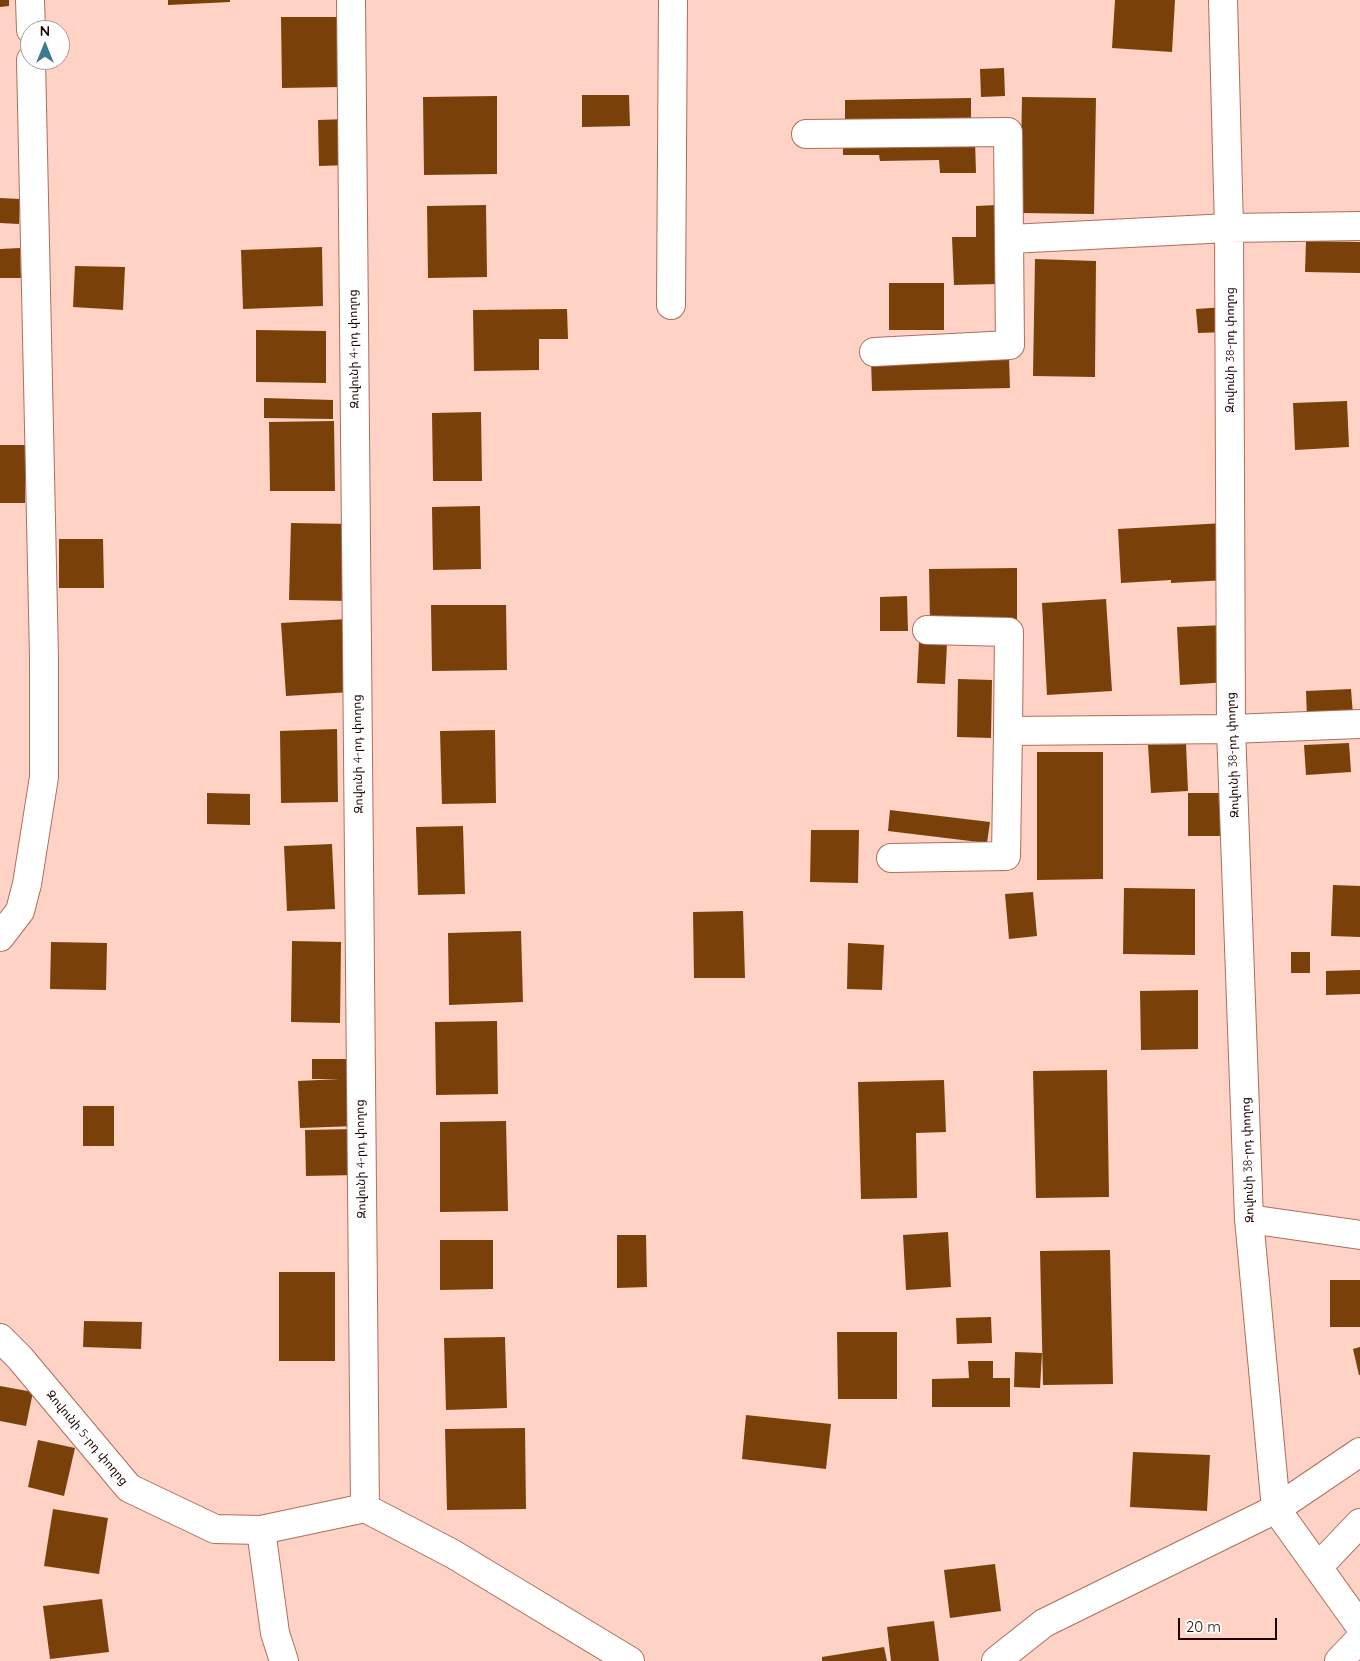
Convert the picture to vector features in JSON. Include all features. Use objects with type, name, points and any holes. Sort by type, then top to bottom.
[{"type":"street","points":[[30,0],[31,20]]},
{"type":"street","name":"Զովունի 4-րդ փողոց","points":[[350,0],[365,1508]]},
{"type":"street","points":[[671,305],[674,0]]},
{"type":"street","name":"Զովունի 38-րդ փողոց","points":[[1223,0],[1229,228],[1231,729],[1250,1219],[1276,1509]]},
{"type":"street","points":[[0,937],[20,911],[27,884],[44,777],[44,658],[31,70]]},
{"type":"street","points":[[806,134],[1008,132],[1010,345],[874,352]]},
{"type":"street","points":[[1010,239],[1229,228],[1360,226]]},
{"type":"street","points":[[891,858],[1006,856],[1008,632],[927,630]]},
{"type":"street","points":[[1008,731],[1231,729],[1360,724]]},
{"type":"street","points":[[1250,1219],[1360,1235]]},
{"type":"street","name":"Զովունի 5-րդ փողոց","points":[[0,1338],[20,1358],[129,1488],[216,1529],[261,1530],[365,1508]]},
{"type":"street","points":[[996,1661],[1044,1623],[1276,1509],[1360,1452]]},
{"type":"street","points":[[365,1508],[453,1554],[630,1661]]},
{"type":"street","points":[[1276,1509],[1360,1626]]},
{"type":"street","points":[[1318,1567],[1360,1523]]},
{"type":"street","points":[[261,1530],[276,1633],[284,1661]]},
{"type":"street","points":[[1339,1661],[1360,1639]]},
{"type":"building","points":[[0,0],[9,0],[9,6],[0,7]]},
{"type":"building","points":[[168,0],[230,0],[230,2],[168,5]]},
{"type":"building","points":[[1115,0],[1175,0],[1172,52],[1112,48]]},
{"type":"building","points":[[281,17],[341,17],[342,87],[282,88]]},
{"type":"building","points":[[1004,68],[1005,96],[981,97],[980,69]]},
{"type":"building","points":[[582,95],[629,95],[630,126],[582,127]]},
{"type":"building","points":[[497,96],[497,174],[424,175],[423,97]]},
{"type":"building","points":[[1022,97],[1096,98],[1094,214],[1020,213]]},
{"type":"building","points":[[971,98],[971,123],[845,124],[845,100]]},
{"type":"building","points":[[348,119],[349,165],[319,166],[318,120]]},
{"type":"building","points":[[975,140],[976,173],[940,173],[939,160],[880,161],[879,155],[843,155],[843,142]]},
{"type":"building","points":[[0,198],[20,199],[19,224],[0,223]]},
{"type":"building","points":[[486,205],[487,277],[428,278],[427,206]]},
{"type":"building","points":[[997,205],[998,284],[954,285],[952,237],[976,237],[976,206]]},
{"type":"building","points":[[1306,241],[1360,242],[1360,273],[1305,272]]},
{"type":"building","points":[[322,247],[323,306],[243,309],[241,250]]},
{"type":"building","points":[[20,248],[21,278],[0,278],[0,249]]},
{"type":"building","points":[[1035,259],[1096,261],[1095,377],[1033,376]]},
{"type":"building","points":[[75,266],[125,267],[123,310],[73,307]]},
{"type":"building","points":[[889,283],[944,283],[944,330],[889,330]]},
{"type":"building","points":[[1225,307],[1227,332],[1198,333],[1196,309]]},
{"type":"building","points":[[567,309],[568,339],[539,339],[539,370],[474,371],[473,310]]},
{"type":"building","points":[[256,330],[326,331],[326,383],[256,382]]},
{"type":"building","points":[[1009,357],[1010,388],[872,391],[871,360]]},
{"type":"building","points":[[264,398],[333,400],[333,419],[264,418]]},
{"type":"building","points":[[1347,401],[1349,447],[1295,450],[1293,403]]},
{"type":"building","points":[[481,412],[482,481],[433,481],[432,413]]},
{"type":"building","points":[[334,421],[335,491],[270,491],[269,422]]},
{"type":"building","points":[[0,445],[26,445],[25,503],[0,503]]},
{"type":"building","points":[[480,506],[481,569],[433,570],[432,507]]},
{"type":"building","points":[[291,523],[352,524],[350,601],[289,600]]},
{"type":"building","points":[[1224,523],[1228,580],[1171,583],[1171,580],[1121,583],[1118,529]]},
{"type":"building","points":[[59,539],[103,539],[104,588],[59,588]]},
{"type":"building","points":[[1017,568],[1017,621],[930,622],[929,569]]},
{"type":"building","points":[[907,596],[908,631],[880,631],[880,597]]},
{"type":"building","points":[[1106,599],[1112,691],[1047,695],[1042,603]]},
{"type":"building","points":[[431,605],[506,605],[507,670],[432,671]]},
{"type":"building","points":[[347,619],[351,692],[286,696],[281,623]]},
{"type":"building","points":[[1226,625],[1229,682],[1180,685],[1177,627]]},
{"type":"building","points":[[919,642],[947,643],[945,684],[917,683]]},
{"type":"building","points":[[958,679],[992,680],[991,738],[957,737]]},
{"type":"building","points":[[1351,689],[1353,716],[1307,719],[1306,691]]},
{"type":"building","points":[[337,729],[338,802],[281,803],[280,731]]},
{"type":"building","points":[[495,730],[496,803],[442,804],[440,731]]},
{"type":"building","points":[[1349,743],[1351,772],[1306,775],[1304,745]]},
{"type":"building","points":[[1186,744],[1188,791],[1151,793],[1148,745]]},
{"type":"building","points":[[1037,752],[1103,752],[1103,879],[1037,880]]},
{"type":"building","points":[[207,793],[250,794],[250,825],[207,824]]},
{"type":"building","points":[[1188,793],[1225,793],[1225,836],[1188,836]]},
{"type":"building","points":[[890,810],[990,822],[987,843],[888,831]]},
{"type":"building","points":[[463,826],[465,894],[418,895],[416,827]]},
{"type":"building","points":[[811,830],[859,830],[858,883],[810,882]]},
{"type":"building","points":[[332,844],[335,909],[287,911],[284,846]]},
{"type":"building","points":[[1333,885],[1360,886],[1360,937],[1331,936]]},
{"type":"building","points":[[1124,888],[1195,889],[1195,955],[1123,954]]},
{"type":"building","points":[[1033,892],[1037,936],[1009,939],[1005,894]]},
{"type":"building","points":[[743,911],[745,978],[694,978],[693,912]]},
{"type":"building","points":[[521,931],[523,1002],[449,1005],[448,933]]},
{"type":"building","points":[[292,941],[341,942],[340,1023],[291,1022]]},
{"type":"building","points":[[51,942],[107,943],[106,990],[50,989]]},
{"type":"building","points":[[848,943],[884,945],[882,990],[847,989]]},
{"type":"building","points":[[1291,952],[1310,952],[1310,973],[1291,973]]},
{"type":"building","points":[[1360,970],[1360,994],[1326,995],[1326,971]]},
{"type":"building","points":[[1198,990],[1198,1049],[1141,1050],[1140,991]]},
{"type":"building","points":[[497,1021],[498,1094],[436,1095],[435,1022]]},
{"type":"building","points":[[312,1059],[354,1059],[356,1126],[300,1128],[298,1081],[340,1079],[312,1079]]},
{"type":"building","points":[[1107,1070],[1109,1197],[1036,1198],[1033,1071]]},
{"type":"building","points":[[944,1080],[946,1132],[916,1133],[917,1198],[861,1199],[858,1082]]},
{"type":"building","points":[[83,1106],[114,1106],[114,1146],[83,1146]]},
{"type":"building","points":[[506,1121],[508,1211],[440,1212],[440,1122]]},
{"type":"building","points":[[356,1129],[357,1175],[306,1176],[305,1130]]},
{"type":"building","points":[[948,1232],[951,1287],[906,1290],[903,1235]]},
{"type":"building","points":[[617,1235],[646,1235],[647,1287],[617,1288]]},
{"type":"building","points":[[440,1240],[493,1240],[493,1289],[440,1290]]},
{"type":"building","points":[[1110,1250],[1113,1384],[1043,1385],[1040,1251]]},
{"type":"building","points":[[279,1272],[335,1272],[335,1361],[279,1361]]},
{"type":"building","points":[[1330,1280],[1360,1280],[1360,1327],[1330,1327]]},
{"type":"building","points":[[991,1317],[992,1343],[957,1344],[956,1318]]},
{"type":"building","points":[[84,1321],[142,1322],[141,1349],[83,1347]]},
{"type":"building","points":[[837,1332],[897,1332],[897,1399],[838,1399]]},
{"type":"building","points":[[505,1337],[507,1408],[446,1410],[444,1338]]},
{"type":"building","points":[[1360,1347],[1360,1375],[1359,1375],[1353,1349]]},
{"type":"building","points":[[1015,1352],[1042,1353],[1040,1388],[1014,1387]]},
{"type":"building","points":[[968,1361],[993,1361],[993,1378],[1010,1378],[1010,1407],[932,1407],[932,1379],[969,1378]]},
{"type":"building","points":[[0,1386],[33,1392],[26,1426],[0,1421]]},
{"type":"building","points":[[746,1415],[831,1424],[826,1469],[742,1459]]},
{"type":"building","points":[[525,1428],[526,1509],[447,1510],[445,1429]]},
{"type":"building","points":[[38,1440],[75,1448],[64,1496],[28,1487]]},
{"type":"building","points":[[1133,1452],[1210,1455],[1207,1511],[1130,1507]]},
{"type":"building","points":[[53,1509],[108,1518],[99,1574],[44,1566]]},
{"type":"building","points":[[995,1564],[1001,1611],[950,1618],[944,1570]]},
{"type":"building","points":[[102,1599],[109,1652],[50,1659],[43,1606]]},
{"type":"building","points":[[934,1621],[939,1661],[891,1661],[887,1627]]},
{"type":"building","points":[[884,1647],[887,1661],[822,1661],[822,1657]]}]
